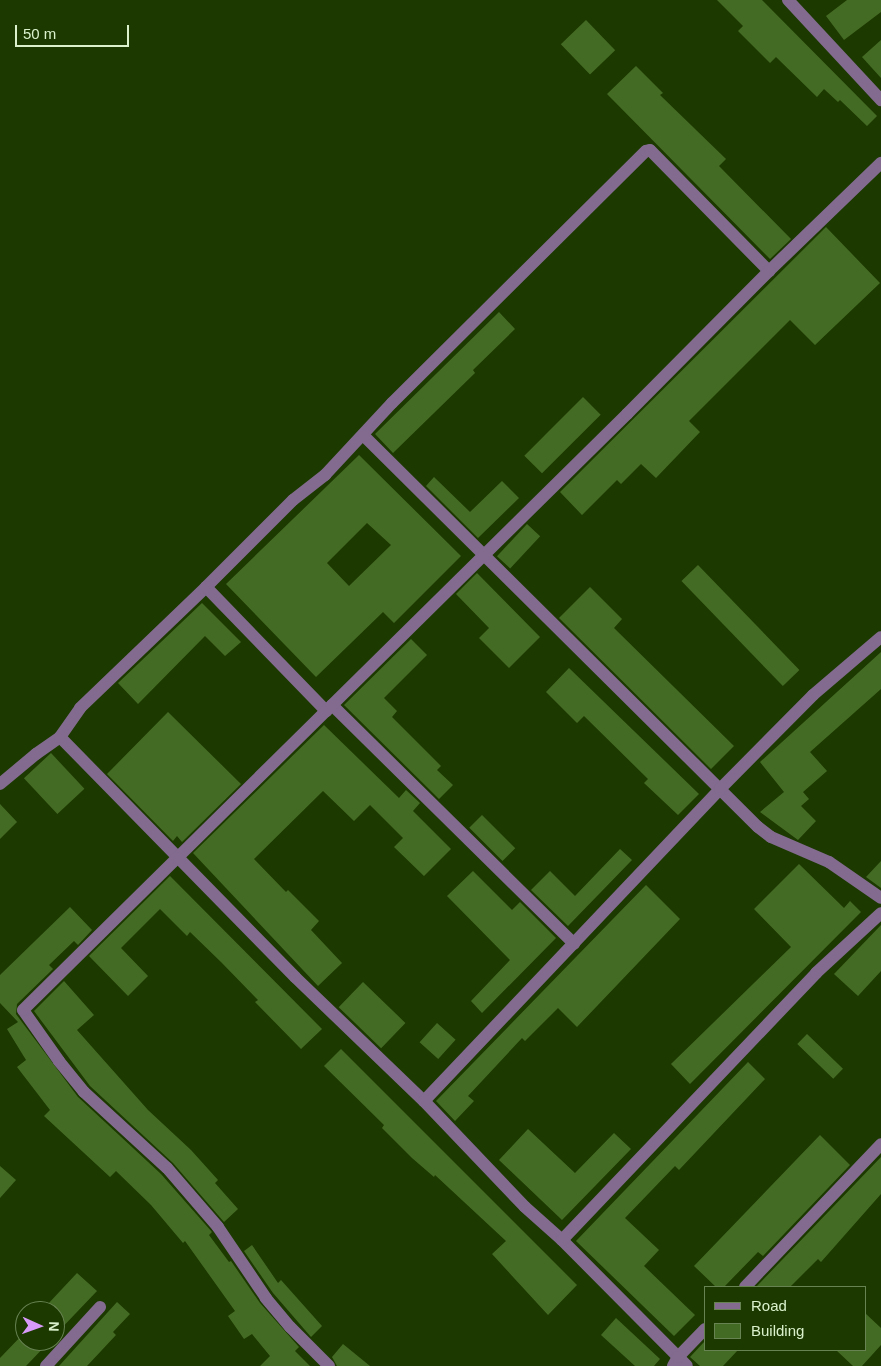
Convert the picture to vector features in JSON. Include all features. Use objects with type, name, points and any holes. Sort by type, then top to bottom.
[{"type":"street","points":[[788,0],[881,100]]},
{"type":"street","points":[[0,784],[60,737],[80,708],[293,500],[325,475],[392,403],[648,150],[769,271]]},
{"type":"street","points":[[329,1366],[290,1327],[266,1298],[218,1226],[167,1168],[84,1092],[59,1061],[23,1010],[627,414],[769,271],[881,164]]},
{"type":"street","points":[[363,436],[720,789],[771,837],[828,862],[881,898]]},
{"type":"street","points":[[206,587],[574,944]]},
{"type":"street","points":[[424,1101],[720,789],[813,695],[881,637]]},
{"type":"street","points":[[60,737],[295,977],[424,1101],[525,1207],[562,1240],[679,1363],[704,1330]]},
{"type":"street","points":[[562,1240],[810,980],[881,913]]},
{"type":"street","points":[[746,1286],[881,1144]]},
{"type":"street","points":[[46,1366],[100,1307]]},
{"type":"building","points":[[717,0],[762,0],[877,116],[867,126],[840,100],[838,102],[824,89],[817,97],[776,57],[770,63],[738,31],[743,26]]},
{"type":"building","points":[[847,0],[881,0],[881,12],[844,40],[826,16]]},
{"type":"building","points":[[586,20],[615,50],[590,75],[561,44]]},
{"type":"building","points":[[881,40],[881,78],[862,57]]},
{"type":"building","points":[[636,66],[663,93],[660,95],[726,159],[719,166],[791,239],[770,259],[607,94]]},
{"type":"building","points":[[826,227],[880,283],[815,345],[790,320],[689,421],[700,432],[656,478],[641,464],[621,484],[617,480],[582,515],[560,492]]},
{"type":"building","points":[[499,312],[515,329],[473,370],[475,373],[393,453],[375,434]]},
{"type":"building","points":[[583,397],[601,415],[542,473],[524,456]]},
{"type":"building","points":[[359,455],[461,556],[394,623],[383,612],[316,677],[226,584]],"holes":[[[367,523],[391,545],[349,586],[327,563]]]},
{"type":"building","points":[[434,477],[470,512],[502,481],[519,498],[478,538],[426,486]]},
{"type":"building","points":[[527,524],[540,536],[510,568],[497,556]]},
{"type":"building","points":[[698,565],[799,670],[783,686],[681,581]]},
{"type":"building","points":[[477,573],[540,637],[509,668],[479,638],[489,628],[456,594]]},
{"type":"building","points":[[590,587],[622,619],[614,628],[734,746],[711,769],[559,618]]},
{"type":"building","points":[[202,603],[241,642],[225,656],[205,636],[138,704],[118,683]]},
{"type":"building","points":[[411,639],[427,655],[384,698],[397,711],[392,717],[441,766],[437,770],[453,785],[439,799],[344,705]]},
{"type":"building","points":[[881,652],[881,689],[810,752],[827,771],[803,792],[809,799],[801,806],[816,821],[798,840],[760,812],[784,792],[760,762]]},
{"type":"building","points":[[569,668],[699,794],[678,815],[644,783],[648,779],[584,716],[577,723],[546,692]]},
{"type":"building","points":[[168,712],[241,784],[182,842],[177,836],[173,841],[107,774]]},
{"type":"building","points":[[324,725],[399,798],[406,790],[420,803],[413,811],[451,849],[424,876],[394,847],[403,838],[370,805],[354,821],[323,791],[254,859],[286,892],[288,890],[319,921],[311,930],[342,963],[318,986],[193,853]]},
{"type":"building","points":[[51,753],[84,789],[57,814],[24,778]]},
{"type":"building","points":[[0,804],[17,822],[0,839]]},
{"type":"building","points":[[482,815],[515,848],[503,861],[469,828]]},
{"type":"building","points":[[620,849],[632,860],[568,926],[531,890],[550,871],[575,896]]},
{"type":"building","points":[[881,861],[881,888],[866,877]]},
{"type":"building","points":[[799,864],[844,908],[850,901],[861,912],[690,1084],[671,1064],[791,947],[754,909]]},
{"type":"building","points":[[473,871],[512,910],[520,902],[556,938],[482,1013],[471,1001],[510,960],[447,896]]},
{"type":"building","points":[[170,876],[322,1029],[301,1049],[255,1002],[258,1000],[221,962],[190,932],[187,936],[160,909],[121,948],[148,976],[128,996],[89,956]]},
{"type":"building","points":[[646,885],[680,919],[577,1027],[558,1008],[525,1041],[522,1038],[468,1096],[474,1101],[455,1121],[436,1101]]},
{"type":"building","points":[[70,907],[92,930],[78,945],[74,941],[49,965],[53,969],[17,1004],[16,1014],[78,1097],[161,1174],[212,1232],[209,1235],[229,1262],[231,1261],[260,1303],[299,1347],[295,1351],[310,1366],[260,1366],[270,1356],[252,1334],[244,1339],[228,1316],[235,1311],[185,1241],[183,1243],[151,1205],[116,1171],[110,1177],[44,1116],[50,1110],[17,1067],[26,1060],[7,1029],[18,1022],[0,1003],[0,975]]},
{"type":"building","points":[[881,925],[881,971],[858,996],[834,974]]},
{"type":"building","points":[[64,981],[94,1015],[77,1030],[148,1110],[191,1150],[218,1180],[215,1183],[238,1209],[224,1222],[173,1163],[90,1086],[34,1011]]},
{"type":"building","points":[[363,982],[405,1023],[381,1048],[339,1007]]},
{"type":"building","points":[[437,1023],[456,1040],[438,1059],[420,1042]]},
{"type":"building","points":[[807,1034],[843,1069],[833,1079],[797,1044]]},
{"type":"building","points":[[341,1049],[577,1285],[548,1315],[492,1254],[506,1241],[435,1175],[434,1177],[412,1158],[382,1128],[384,1125],[324,1066]]},
{"type":"building","points":[[748,1062],[765,1079],[679,1170],[675,1166],[625,1218],[659,1250],[644,1266],[695,1315],[674,1336],[576,1241]]},
{"type":"building","points":[[528,1129],[575,1173],[614,1133],[631,1149],[562,1220],[499,1160]]},
{"type":"building","points":[[820,1135],[850,1165],[763,1256],[758,1252],[725,1286],[715,1286],[694,1266]]},
{"type":"building","points":[[881,1157],[881,1194],[821,1262],[818,1259],[791,1286],[757,1286]]},
{"type":"building","points":[[0,1166],[16,1180],[0,1198]]},
{"type":"building","points":[[252,1245],[278,1283],[281,1280],[322,1326],[311,1337],[273,1293],[244,1251]]},
{"type":"building","points":[[77,1273],[97,1291],[65,1325],[65,1301],[51,1301]]},
{"type":"building","points":[[117,1302],[130,1314],[113,1332],[116,1335],[87,1366],[59,1366]]},
{"type":"building","points":[[866,1314],[881,1328],[881,1345],[862,1366],[853,1366],[837,1351],[866,1351]]},
{"type":"building","points":[[616,1318],[660,1359],[654,1366],[635,1366],[601,1335]]},
{"type":"building","points":[[15,1342],[15,1351],[40,1351],[26,1366],[0,1366],[0,1358]]},
{"type":"building","points":[[704,1342],[704,1351],[737,1351],[723,1366],[700,1366],[690,1357]]},
{"type":"building","points":[[343,1344],[370,1366],[337,1366],[332,1357]]}]
